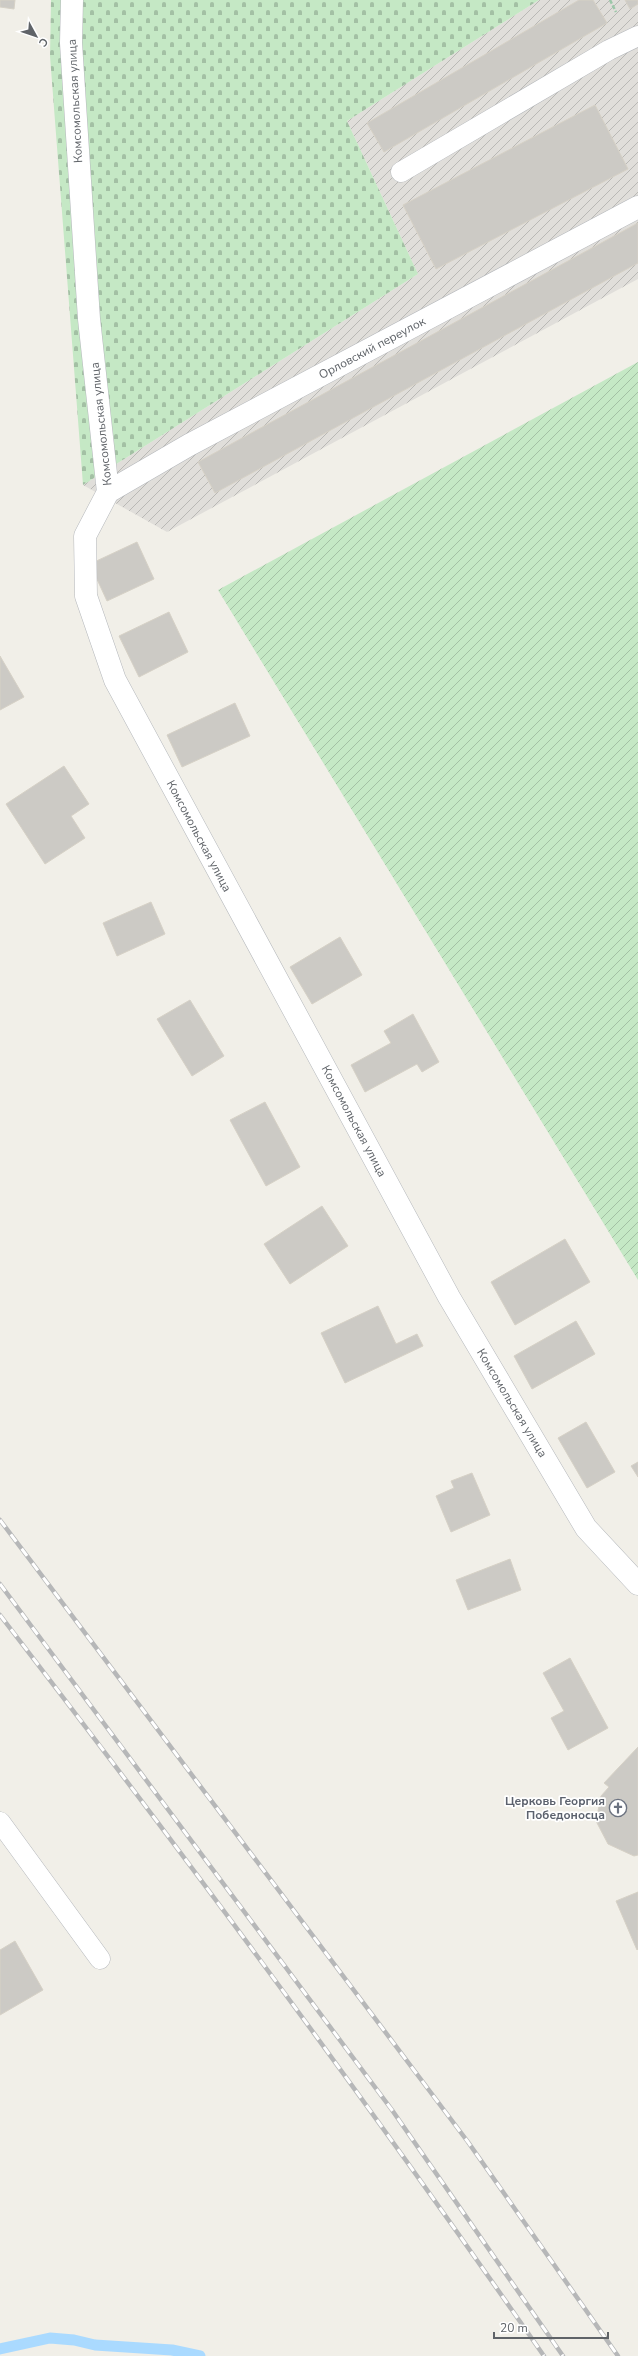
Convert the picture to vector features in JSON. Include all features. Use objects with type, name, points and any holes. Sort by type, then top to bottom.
[{"type":"street","name":"Комсомольская улица","points":[[72,0],[71,43],[89,318],[108,492],[86,536],[86,596],[115,680],[449,1297],[586,1528],[638,1584]]},
{"type":"street","name":"Орловский переулок","points":[[108,492],[189,445],[638,207]]},
{"type":"lane","points":[[401,172],[609,50],[638,36]]},
{"type":"lane","points":[[0,1822],[100,1959]]},
{"type":"shaded area","points":[[539,0],[638,0],[638,279],[167,532],[83,485],[418,274],[347,121]]},
{"type":"green space","points":[[51,0],[539,0],[347,121],[418,274],[83,485],[50,56]]},
{"type":"green space","points":[[638,362],[638,1280],[218,590]]},
{"type":"building","points":[[0,0],[15,0],[14,9],[0,7]]},
{"type":"building","points":[[579,0],[593,0],[607,23],[384,152],[367,123]]},
{"type":"building","points":[[625,0],[638,0],[638,4],[630,9]]},
{"type":"building","points":[[595,105],[628,169],[436,269],[403,205]]},
{"type":"building","points":[[638,223],[638,263],[215,493],[198,462]]},
{"type":"building","points":[[137,542],[154,579],[107,601],[90,564]]},
{"type":"building","points":[[169,612],[188,652],[139,677],[119,636]]},
{"type":"building","points":[[0,656],[24,697],[0,710]]},
{"type":"building","points":[[235,703],[250,736],[182,767],[167,735]]},
{"type":"building","points":[[64,766],[89,804],[71,816],[85,838],[45,864],[6,804]]},
{"type":"building","points":[[151,902],[165,934],[117,956],[103,923]]},
{"type":"building","points":[[340,937],[362,975],[312,1004],[290,967]]},
{"type":"building","points":[[190,1000],[224,1056],[192,1076],[157,1019]]},
{"type":"building","points":[[413,1014],[439,1062],[422,1072],[417,1064],[365,1092],[351,1065],[391,1043],[384,1031]]},
{"type":"building","points":[[265,1102],[300,1167],[266,1186],[230,1120]]},
{"type":"building","points":[[322,1206],[348,1246],[290,1284],[264,1244]]},
{"type":"building","points":[[565,1239],[590,1282],[515,1325],[491,1282]]},
{"type":"building","points":[[378,1306],[396,1344],[417,1334],[423,1346],[345,1383],[321,1333]]},
{"type":"building","points":[[576,1321],[595,1354],[532,1389],[514,1356]]},
{"type":"building","points":[[586,1422],[615,1472],[587,1488],[558,1438]]},
{"type":"building","points":[[638,1462],[638,1477],[631,1466]]},
{"type":"building","points":[[472,1473],[490,1515],[451,1532],[436,1496],[454,1488],[451,1481]]},
{"type":"building","points":[[510,1559],[521,1590],[468,1610],[456,1580]]},
{"type":"building","points":[[570,1658],[608,1728],[568,1750],[551,1718],[564,1711],[543,1673]]},
{"type":"building","name":"Церковь Георгия Победоносца","points":[[638,1747],[638,1855],[634,1856],[608,1844],[596,1821],[601,1796],[609,1787],[604,1783]]},
{"type":"building","points":[[638,1892],[638,1949],[637,1950],[616,1901]]},
{"type":"building","points":[[15,1941],[43,1990],[0,2015],[0,1950]]},
{"type":"waterway","points":[[0,2349],[50,2338],[74,2340],[95,2345],[172,2350],[200,2356]]},
{"type":"railway","points":[[0,1520],[468,2142],[618,2356]]},
{"type":"railway","points":[[0,1584],[392,2110],[563,2356]]},
{"type":"railway","points":[[0,1615],[276,1982],[411,2168],[544,2356]]},
{"type":"place","name":"Церковь Георгия Победоносца","points":[[618,1808]]}]
